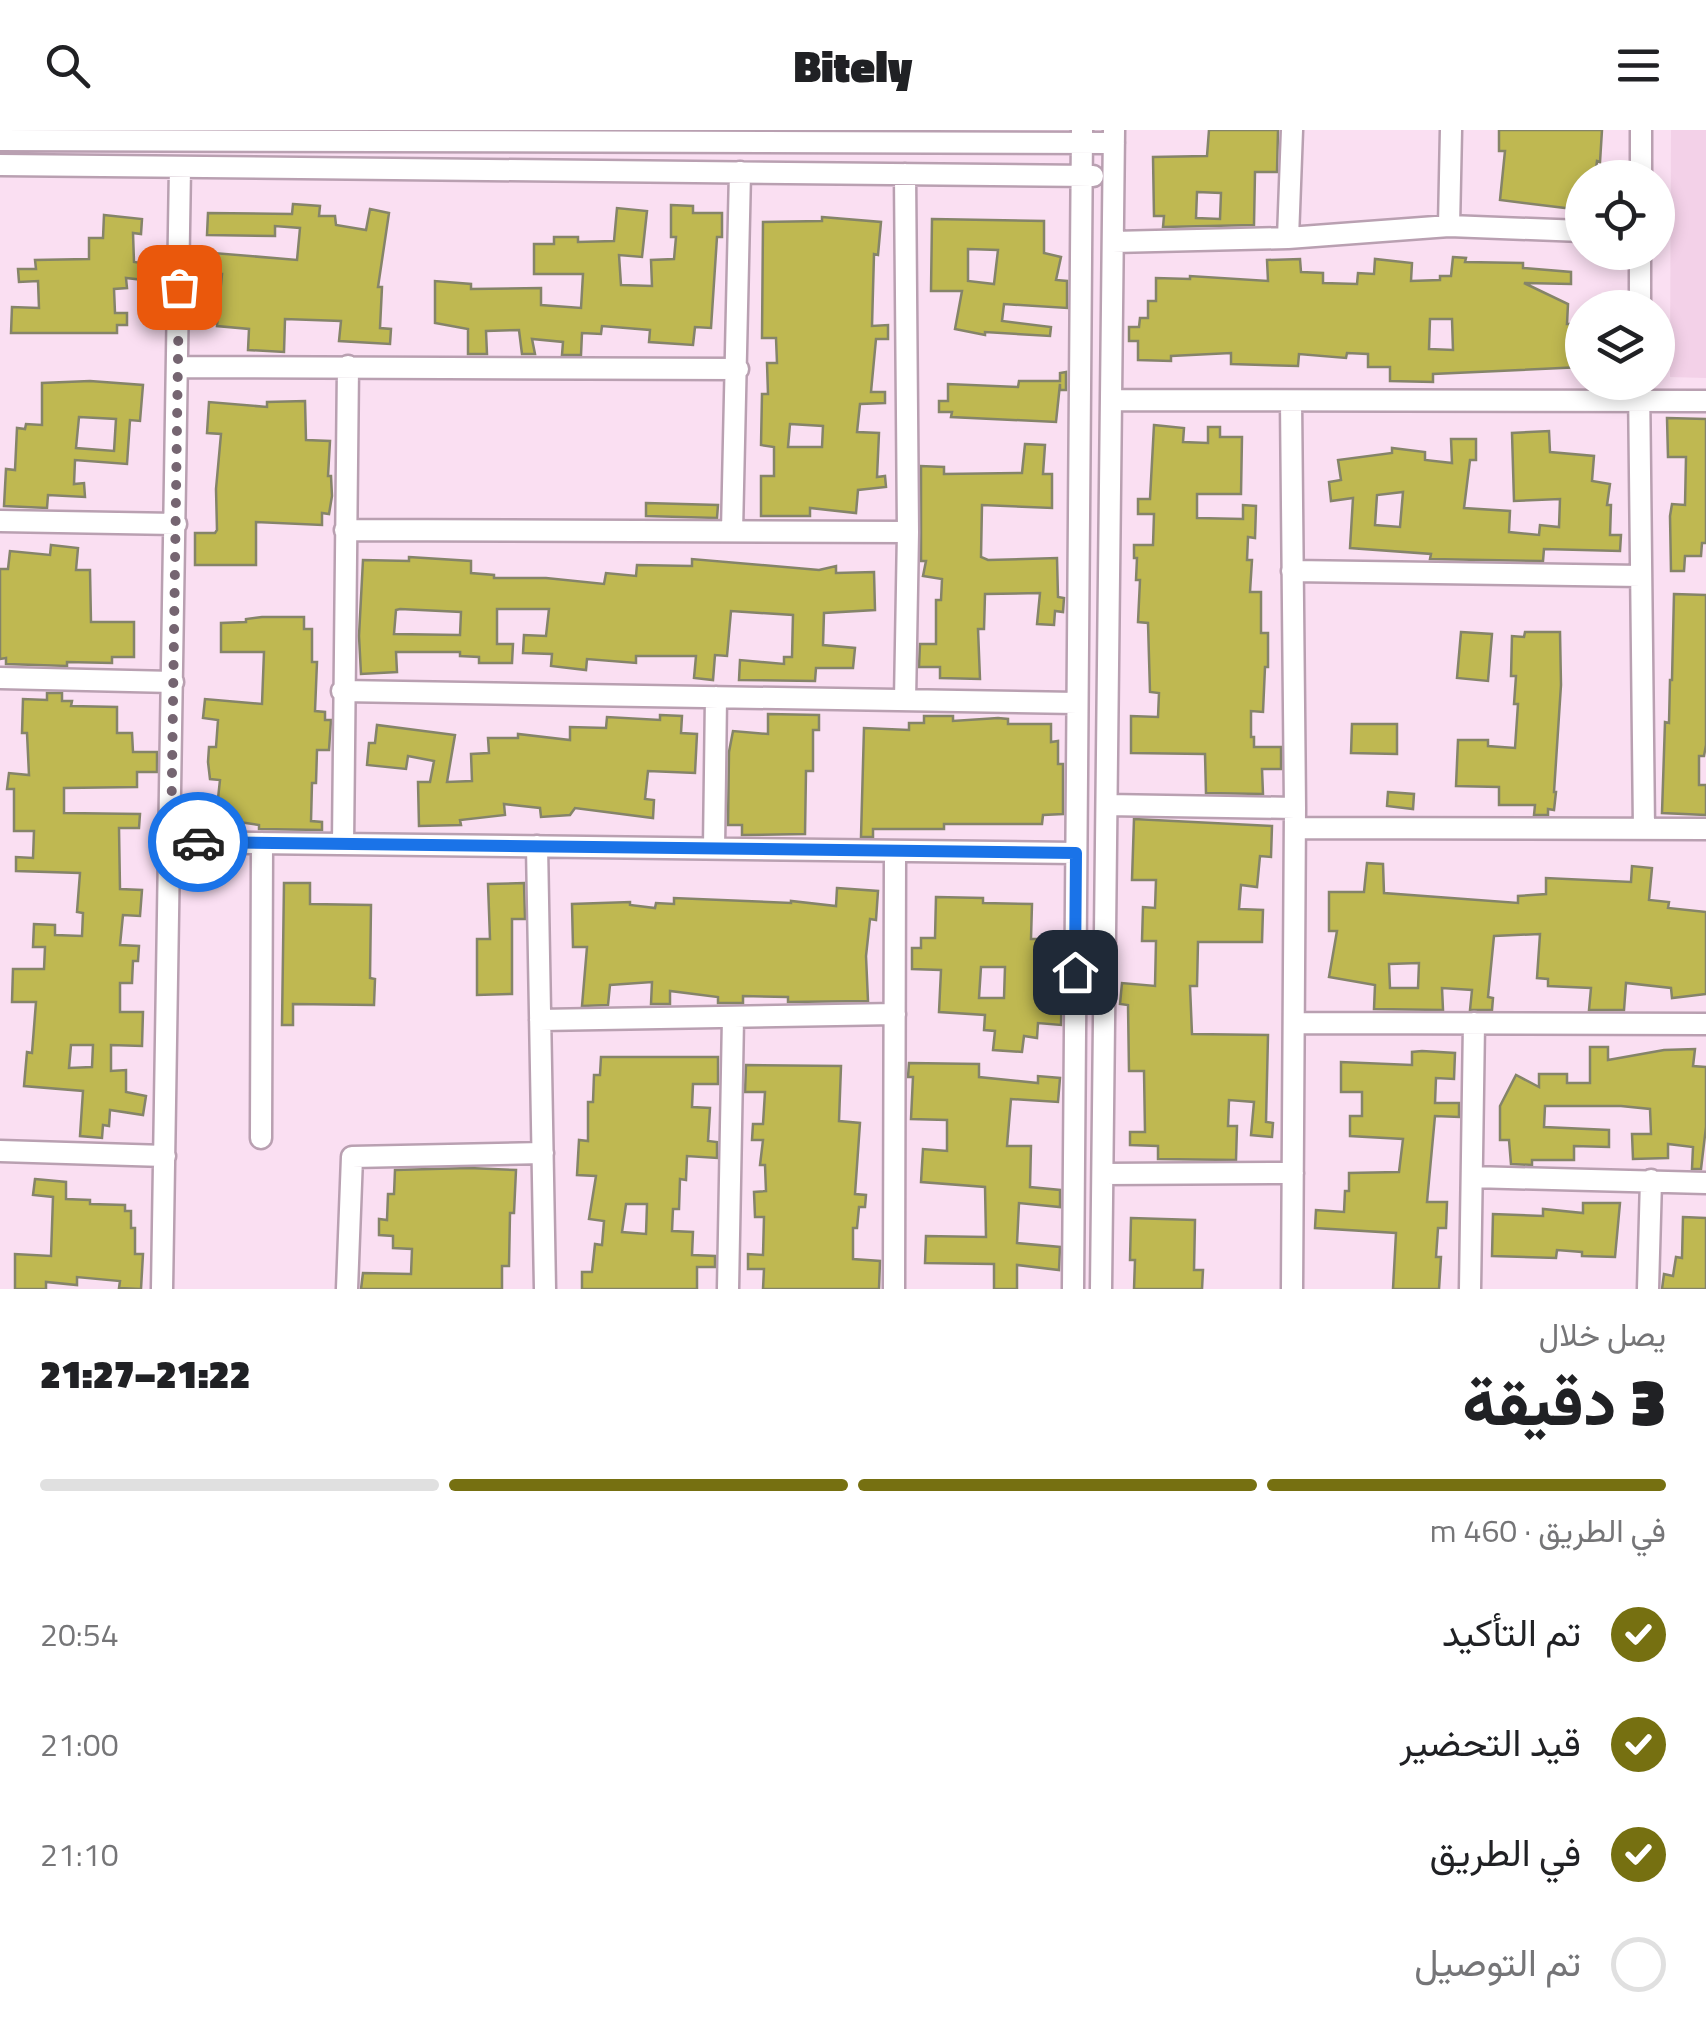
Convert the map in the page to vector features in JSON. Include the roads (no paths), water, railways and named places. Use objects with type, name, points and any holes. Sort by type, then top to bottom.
[{"type":"street","points":[[1288,238],[1292,130]]},
{"type":"street","points":[[1450,226],[1451,130]]},
{"type":"street","points":[[1641,160],[1642,130]]},
{"type":"street","points":[[0,140],[399,135],[1114,137],[1101,1289]]},
{"type":"street","points":[[589,135],[589,171]]},
{"type":"street","points":[[614,135],[614,171]]},
{"type":"street","points":[[1073,1289],[1082,135]]},
{"type":"street","points":[[0,165],[1114,176]]},
{"type":"street","points":[[162,1289],[180,167]]},
{"type":"street","points":[[732,531],[740,172]]},
{"type":"street","points":[[904,700],[908,532],[906,174]]},
{"type":"street","points":[[1113,242],[1288,238],[1450,226],[1565,230]]},
{"type":"street","points":[[343,844],[348,366]]},
{"type":"street","points":[[178,367],[738,370]]},
{"type":"street","points":[[1112,400],[1565,394]]},
{"type":"street","points":[[1675,397],[1706,401]]},
{"type":"street","points":[[1291,400],[1295,818],[1292,1289]]},
{"type":"street","points":[[1639,400],[1644,829]]},
{"type":"street","points":[[0,521],[176,524]]},
{"type":"street","points":[[345,530],[908,532]]},
{"type":"street","points":[[1292,571],[1641,576]]},
{"type":"street","points":[[0,678],[173,682]]},
{"type":"street","points":[[342,691],[1077,703]]},
{"type":"street","points":[[714,848],[716,697]]},
{"type":"street","points":[[1107,805],[1295,818],[1706,829]]},
{"type":"street","points":[[171,842],[1076,853]]},
{"type":"street","points":[[262,843],[262,1138]]},
{"type":"street","points":[[537,846],[545,1289]]},
{"type":"street","points":[[894,1289],[895,851]]},
{"type":"street","points":[[540,1020],[895,1014]]},
{"type":"street","points":[[728,1289],[733,1018]]},
{"type":"street","points":[[1294,1022],[1706,1024]]},
{"type":"street","points":[[1470,1289],[1474,1023]]},
{"type":"street","points":[[0,1151],[165,1156]]},
{"type":"street","points":[[347,1289],[352,1157],[542,1153]]},
{"type":"street","points":[[1102,1174],[1293,1173]]},
{"type":"street","points":[[1472,1176],[1706,1182]]},
{"type":"street","points":[[1648,1289],[1651,1180]]}]
